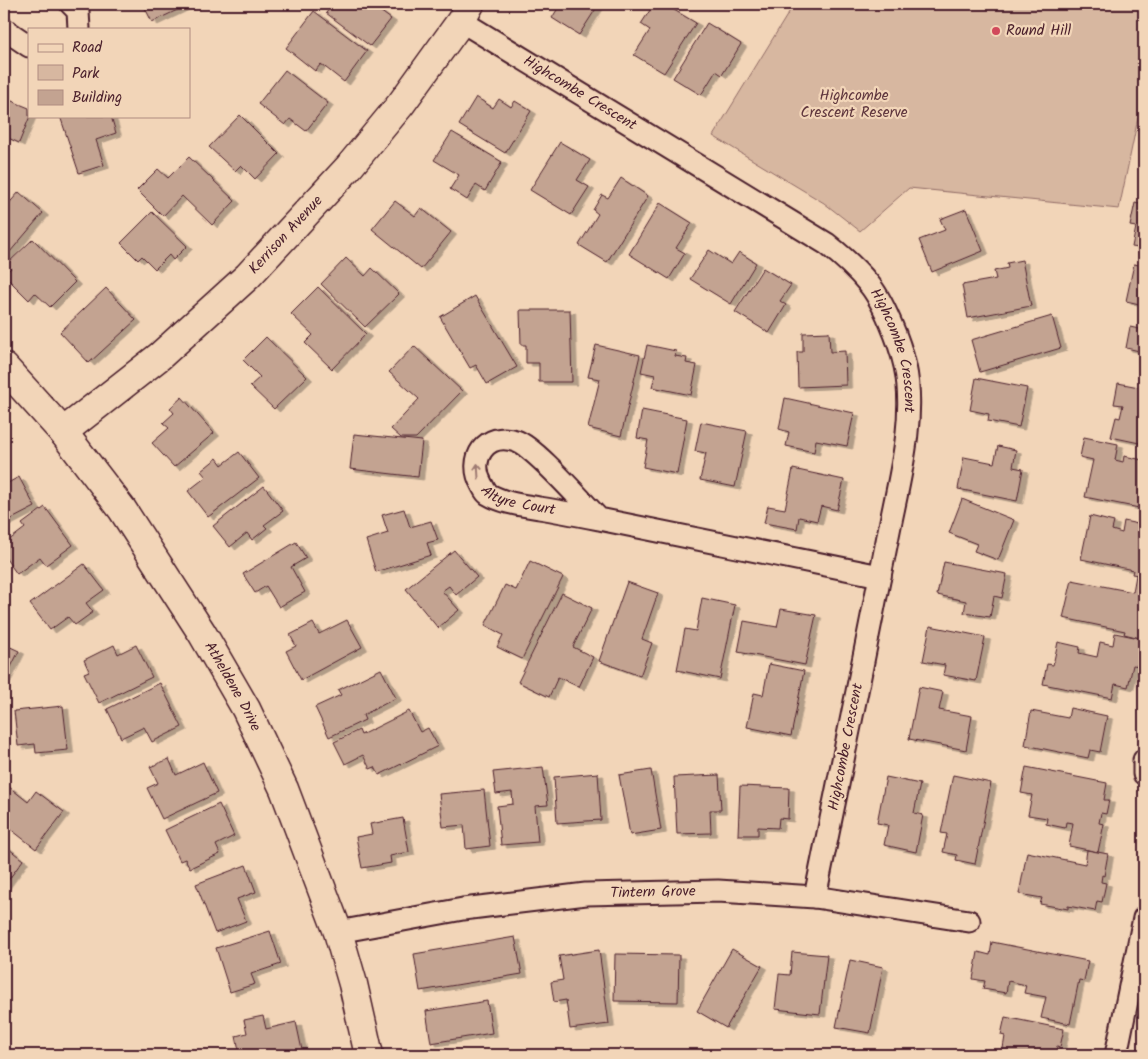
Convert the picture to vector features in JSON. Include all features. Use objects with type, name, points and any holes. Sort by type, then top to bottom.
[{"type":"street","points":[[71,4],[78,11],[79,28]]},
{"type":"street","name":"Kerrison Avenue","points":[[63,432],[160,356],[248,276],[350,167],[401,104],[466,12]]},
{"type":"street","name":"Highcombe Crescent","points":[[466,12],[827,244],[852,265],[870,284],[896,337],[905,366],[908,426],[880,576],[815,897]]},
{"type":"street","points":[[4,29],[28,45]]},
{"type":"street","name":"Atheldene Drive","points":[[4,367],[63,432],[122,509],[202,633],[246,709],[284,789],[338,932],[353,984],[369,1055]]},
{"type":"street","name":"Altyre Court","points":[[599,519],[534,453],[518,441],[504,438],[490,442],[481,449],[477,464],[478,478],[486,493],[505,502],[599,519],[880,576]]},
{"type":"street","points":[[1144,760],[1144,774]]},
{"type":"street","name":"Tintern Grove","points":[[338,932],[463,909],[586,894],[718,891],[815,897],[969,921]]},
{"type":"street","points":[[1116,1055],[1144,918]]},
{"type":"green space","name":"Highcombe Crescent Reserve","points":[[794,4],[1144,4],[1144,119],[1138,118],[1119,209],[909,188],[860,231],[824,203],[713,136]]},
{"type":"building","points":[[143,4],[190,4],[152,22]]},
{"type":"building","points":[[333,4],[379,4],[376,8],[391,19],[370,46],[326,13]]},
{"type":"building","points":[[550,4],[599,4],[579,35],[552,18],[558,8]]},
{"type":"building","points":[[654,4],[664,4],[696,23],[664,73],[634,55],[650,30],[641,24]]},
{"type":"building","points":[[314,11],[367,51],[344,82],[321,64],[315,71],[286,48]]},
{"type":"building","points":[[707,23],[741,44],[722,75],[716,71],[701,95],[673,78]]},
{"type":"building","points":[[285,70],[328,103],[306,131],[290,119],[285,125],[258,104]]},
{"type":"building","points":[[476,97],[493,108],[499,99],[511,107],[515,101],[531,111],[505,153],[459,125]]},
{"type":"building","points":[[7,99],[28,108],[29,118],[19,143],[4,136],[4,101]]},
{"type":"building","points":[[240,115],[279,154],[255,179],[241,165],[235,171],[209,147]]},
{"type":"building","points":[[61,118],[112,118],[116,133],[96,140],[104,165],[79,173]]},
{"type":"building","points":[[452,132],[502,162],[485,191],[476,185],[467,200],[450,189],[459,175],[434,160]]},
{"type":"building","points":[[560,142],[590,160],[577,180],[589,187],[571,215],[530,190]]},
{"type":"building","points":[[189,157],[235,201],[212,225],[182,196],[163,216],[137,190],[158,169],[168,178]]},
{"type":"building","points":[[621,178],[648,196],[607,262],[579,245],[598,214],[593,210],[602,195],[608,198]]},
{"type":"building","points":[[19,192],[43,213],[4,259],[4,209]]},
{"type":"building","points":[[395,201],[415,216],[421,208],[451,232],[421,269],[372,229]]},
{"type":"building","points":[[660,203],[692,223],[676,248],[685,253],[669,279],[629,254]]},
{"type":"building","points":[[1135,203],[1144,205],[1144,249],[1132,247],[1136,227],[1130,226]]},
{"type":"building","points":[[966,209],[983,251],[932,272],[919,240],[945,230],[940,219]]},
{"type":"building","points":[[152,212],[187,246],[173,260],[169,255],[155,269],[142,256],[138,260],[121,243]]},
{"type":"building","points":[[33,239],[75,282],[50,307],[35,293],[29,300],[4,275],[11,268],[7,264]]},
{"type":"building","points":[[709,250],[731,264],[739,252],[756,263],[731,304],[690,279]]},
{"type":"building","points":[[346,258],[365,276],[372,268],[399,294],[365,327],[321,284]]},
{"type":"building","points":[[1022,260],[1031,306],[968,318],[962,285],[996,279],[994,271],[1008,268],[1007,263]]},
{"type":"building","points":[[1134,264],[1144,266],[1144,305],[1126,301]]},
{"type":"building","points":[[763,268],[791,285],[780,301],[786,305],[769,333],[735,312]]},
{"type":"building","points":[[318,287],[366,334],[332,369],[305,343],[313,335],[291,314]]},
{"type":"building","points":[[106,288],[136,320],[89,363],[60,332]]},
{"type":"building","points":[[475,296],[517,367],[487,384],[476,365],[470,368],[440,317]]},
{"type":"building","points":[[520,310],[570,310],[572,382],[539,382],[539,363],[526,363],[526,345],[521,345]]},
{"type":"building","points":[[1052,316],[1061,348],[980,372],[971,340]]},
{"type":"building","points":[[1130,327],[1144,330],[1144,352],[1126,348]]},
{"type":"building","points":[[829,332],[830,352],[845,351],[846,385],[798,387],[797,352],[803,352],[803,333]]},
{"type":"building","points":[[266,337],[307,377],[274,409],[250,386],[260,377],[243,360]]},
{"type":"building","points":[[596,345],[640,355],[621,436],[588,428],[600,379],[588,377]]},
{"type":"building","points":[[647,345],[676,351],[675,356],[687,358],[686,363],[697,365],[691,395],[652,387],[655,375],[641,372]]},
{"type":"building","points":[[414,346],[462,391],[416,438],[401,438],[391,429],[419,399],[389,372]]},
{"type":"building","points":[[976,378],[1027,388],[1019,427],[988,421],[989,414],[970,410]]},
{"type":"building","points":[[1118,383],[1144,388],[1144,444],[1111,437],[1116,417],[1120,418],[1123,405],[1114,404]]},
{"type":"building","points":[[182,397],[214,433],[174,467],[152,443],[169,428],[163,423],[174,413],[170,408]]},
{"type":"building","points":[[785,398],[854,413],[847,446],[816,440],[814,452],[786,446],[789,432],[779,429]]},
{"type":"building","points":[[642,410],[687,419],[677,474],[643,467],[648,440],[637,438]]},
{"type":"building","points":[[701,422],[747,431],[735,487],[700,480],[706,453],[695,451]]},
{"type":"building","points":[[354,434],[422,441],[418,477],[350,469]]},
{"type":"building","points":[[1084,437],[1118,444],[1115,460],[1123,462],[1124,456],[1143,460],[1144,509],[1085,497],[1093,460],[1080,457]]},
{"type":"building","points":[[998,446],[1016,450],[1013,467],[1023,469],[1017,501],[958,489],[964,457],[994,463]]},
{"type":"building","points":[[239,452],[259,478],[208,517],[188,491],[206,477],[201,471],[217,458],[222,465]]},
{"type":"building","points":[[793,469],[844,480],[837,510],[821,506],[817,521],[799,517],[797,529],[764,523],[768,506],[785,509]]},
{"type":"building","points":[[19,477],[35,507],[4,523],[4,485]]},
{"type":"building","points":[[264,486],[283,511],[264,525],[267,528],[252,540],[247,533],[230,547],[213,526]]},
{"type":"building","points":[[962,499],[1014,520],[998,560],[974,551],[977,544],[949,533]]},
{"type":"building","points":[[45,507],[73,545],[46,565],[40,557],[17,574],[4,556],[4,544],[25,528],[22,524]]},
{"type":"building","points":[[404,509],[410,527],[431,521],[438,540],[427,543],[431,555],[376,572],[366,540],[388,533],[382,515]]},
{"type":"building","points":[[1141,511],[1144,512],[1144,576],[1132,574],[1133,570],[1081,559],[1090,516],[1114,522],[1112,530],[1122,533],[1124,521],[1138,524]]},
{"type":"building","points":[[296,542],[306,558],[291,567],[305,592],[279,607],[266,586],[255,593],[243,574]]},
{"type":"building","points":[[454,550],[477,577],[456,595],[449,586],[442,591],[459,610],[438,628],[406,589]]},
{"type":"building","points":[[530,561],[563,577],[522,659],[497,647],[503,635],[485,625],[505,585],[516,590]]},
{"type":"building","points":[[944,562],[1007,574],[1002,598],[994,596],[990,617],[964,613],[966,601],[937,595]]},
{"type":"building","points":[[84,564],[104,590],[86,603],[93,612],[75,625],[68,617],[50,630],[30,604]]},
{"type":"building","points":[[1136,575],[1144,576],[1144,639],[1124,634],[1125,631],[1063,618],[1072,580],[1133,592]]},
{"type":"building","points":[[627,582],[658,593],[642,639],[652,643],[640,676],[599,661]]},
{"type":"building","points":[[562,593],[592,608],[573,647],[593,657],[579,687],[558,677],[549,697],[518,682]]},
{"type":"building","points":[[702,598],[735,605],[720,679],[677,670],[685,629],[696,631]]},
{"type":"building","points":[[781,609],[816,615],[805,665],[738,652],[744,621],[777,627]]},
{"type":"building","points":[[347,620],[362,647],[301,680],[286,651],[296,646],[290,635],[313,623],[319,634]]},
{"type":"building","points":[[930,626],[985,637],[976,681],[943,675],[945,665],[923,661]]},
{"type":"building","points":[[1115,633],[1144,639],[1139,666],[1133,665],[1128,687],[1115,684],[1112,698],[1043,684],[1047,664],[1053,665],[1058,642],[1080,647],[1079,653],[1097,657],[1100,642],[1113,645]]},
{"type":"building","points":[[4,644],[19,651],[4,681]]},
{"type":"building","points":[[114,645],[118,654],[136,645],[152,677],[99,703],[84,673],[89,671],[84,660]]},
{"type":"building","points":[[769,664],[804,671],[791,736],[747,727],[754,693],[763,695]]},
{"type":"building","points":[[381,669],[396,698],[363,715],[365,720],[329,737],[315,707],[341,695],[338,690]]},
{"type":"building","points":[[160,683],[182,727],[152,742],[144,727],[121,738],[107,709]]},
{"type":"building","points":[[919,687],[943,692],[939,710],[972,716],[966,750],[909,739]]},
{"type":"building","points":[[63,706],[68,750],[36,753],[35,744],[18,746],[14,711]]},
{"type":"building","points":[[1070,708],[1107,716],[1100,752],[1090,750],[1088,758],[1025,745],[1031,711],[1068,718]]},
{"type":"building","points":[[409,711],[420,732],[428,728],[438,746],[379,775],[375,767],[370,769],[363,755],[345,764],[334,742],[359,730],[361,735]]},
{"type":"building","points":[[169,759],[176,775],[203,762],[217,793],[162,819],[147,788],[158,783],[150,767]]},
{"type":"building","points":[[543,767],[548,805],[535,806],[538,842],[501,845],[497,806],[513,804],[512,792],[496,794],[493,772]]},
{"type":"building","points":[[1026,767],[1107,783],[1104,800],[1109,800],[1106,814],[1101,813],[1099,823],[1104,824],[1098,852],[1069,846],[1073,823],[1066,822],[1065,828],[1046,824],[1047,818],[1028,815],[1032,795],[1021,793]]},
{"type":"building","points":[[651,770],[661,830],[630,835],[619,775]]},
{"type":"building","points":[[598,773],[601,820],[557,823],[554,777]]},
{"type":"building","points":[[719,775],[721,810],[710,810],[711,833],[677,834],[674,777]]},
{"type":"building","points":[[953,775],[991,783],[975,864],[956,860],[957,855],[943,852],[947,834],[941,833]]},
{"type":"building","points":[[886,777],[920,784],[914,813],[923,815],[916,852],[884,845],[888,825],[877,823]]},
{"type":"building","points":[[8,786],[28,802],[36,791],[64,812],[36,849],[4,824],[4,792]]},
{"type":"building","points":[[740,786],[789,788],[788,819],[779,818],[778,828],[758,827],[758,835],[738,835]]},
{"type":"building","points":[[484,790],[490,846],[466,849],[464,825],[443,827],[439,794]]},
{"type":"building","points":[[219,804],[234,836],[216,845],[220,854],[190,868],[185,859],[180,861],[165,830]]},
{"type":"building","points":[[403,818],[409,852],[390,856],[391,863],[362,868],[356,837],[372,834],[370,824]]},
{"type":"building","points":[[4,845],[23,860],[4,886]]},
{"type":"building","points":[[1087,850],[1108,854],[1101,882],[1106,883],[1102,902],[1097,901],[1095,911],[1068,906],[1068,909],[1040,904],[1042,898],[1019,894],[1027,852],[1085,864]]},
{"type":"building","points":[[246,865],[256,892],[237,899],[246,921],[215,933],[196,884]]},
{"type":"building","points":[[270,931],[281,964],[251,974],[255,984],[230,992],[216,948]]},
{"type":"building","points":[[515,937],[522,974],[420,991],[414,954]]},
{"type":"building","points":[[992,942],[1088,961],[1084,981],[1079,980],[1070,1024],[1041,1018],[1046,997],[1024,993],[1026,985],[1008,981],[1006,993],[983,989],[985,981],[973,979],[978,952],[990,955]]},
{"type":"building","points":[[732,949],[762,966],[726,1028],[697,1011]]},
{"type":"building","points":[[599,950],[609,1024],[570,1029],[566,1000],[554,1002],[551,982],[563,980],[559,956]]},
{"type":"building","points":[[792,952],[827,955],[820,1014],[775,1009],[779,974],[790,975]]},
{"type":"building","points":[[615,954],[679,955],[678,1002],[614,1001]]},
{"type":"building","points":[[850,960],[883,967],[870,1033],[836,1027]]},
{"type":"building","points":[[487,1001],[492,1033],[431,1043],[426,1011]]},
{"type":"building","points":[[263,1016],[266,1029],[296,1022],[302,1050],[280,1055],[240,1055],[236,1036],[247,1033],[244,1020]]},
{"type":"building","points":[[1005,1017],[1064,1029],[1060,1047],[1057,1046],[1056,1055],[1002,1055],[1005,1036],[1001,1035]]},
{"type":"place","name":"Round Hill","points":[[996,31]]}]
